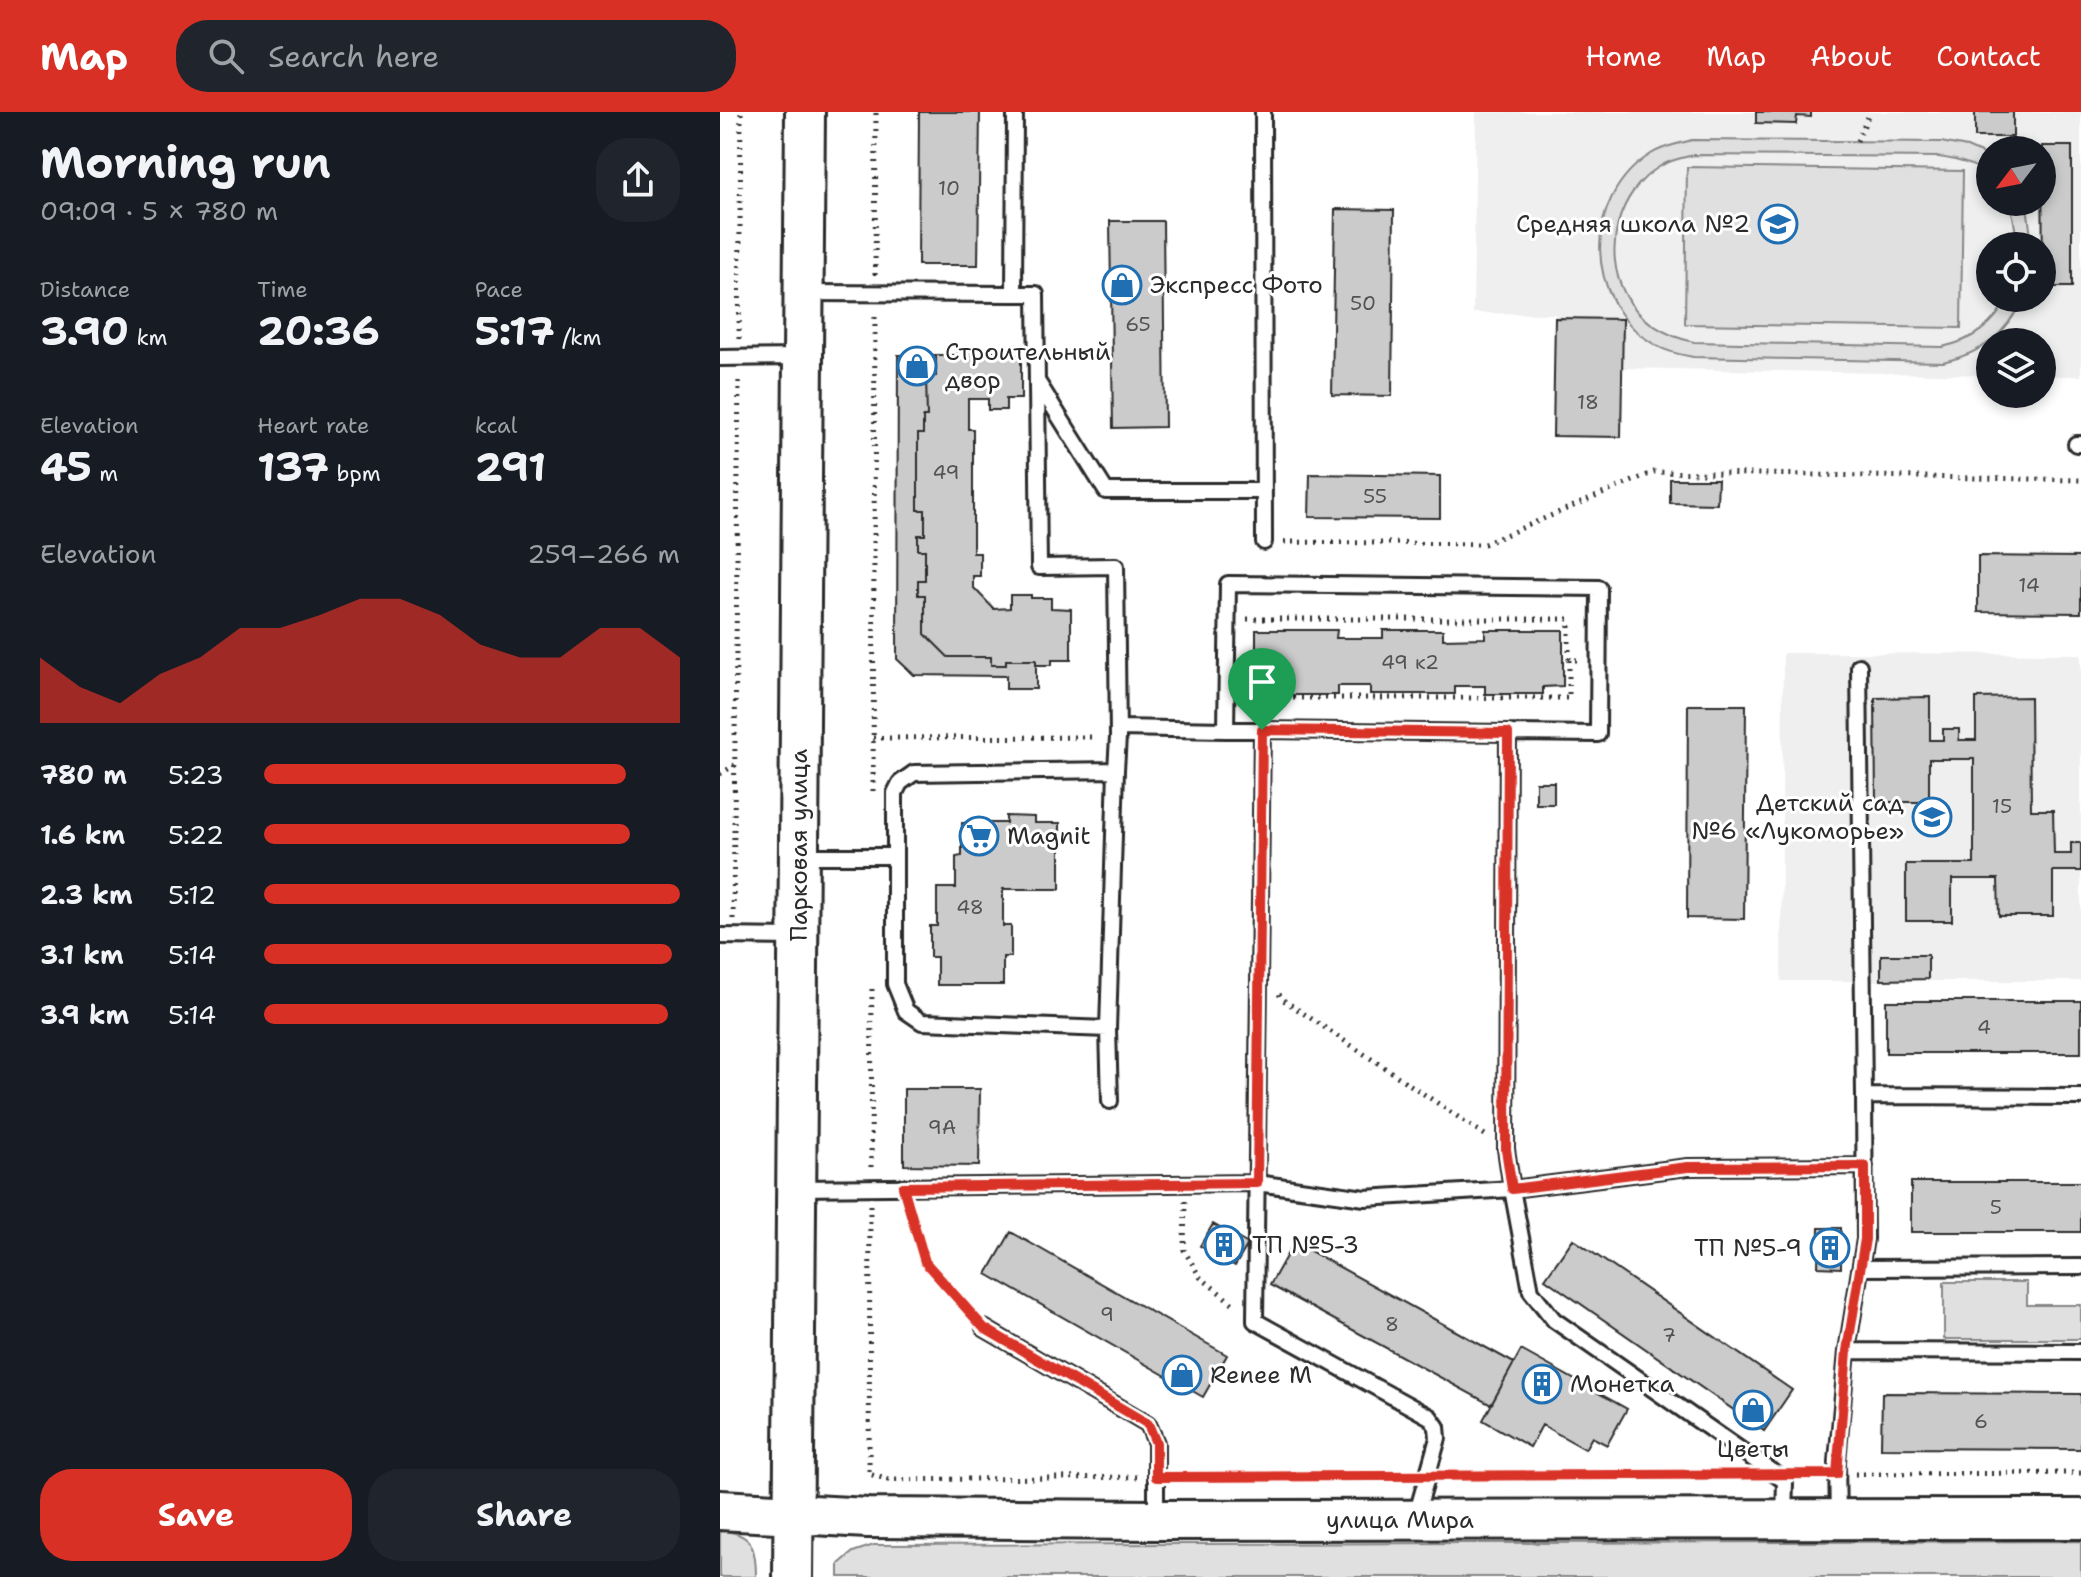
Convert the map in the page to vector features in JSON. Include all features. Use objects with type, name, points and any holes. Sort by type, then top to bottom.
[{"type":"main road","name":"Парковая улица","points":[[793,1577],[805,112]]},
{"type":"main road","name":"улица Мира","points":[[720,1510],[868,1518],[1156,1520],[2081,1519]]},
{"type":"lane","points":[[1014,294],[1015,112]]},
{"type":"lane","points":[[1263,112],[1264,542]]},
{"type":"lane","points":[[804,293],[1036,294],[1039,567],[1116,566],[1118,733],[1108,1029],[1110,1101]]},
{"type":"lane","points":[[720,358],[803,357]]},
{"type":"lane","points":[[1037,381],[1106,491],[1264,491]]},
{"type":"lane","points":[[1118,733],[1262,730],[1598,734],[1599,588],[1228,584],[1226,730]]},
{"type":"lane","points":[[1838,1521],[1837,1474],[1847,1351],[1865,1239],[1859,666]]},
{"type":"lane","points":[[1262,730],[1255,1321],[1430,1417],[1437,1427],[1438,1438],[1414,1520]]},
{"type":"lane","points":[[1508,733],[1506,1149],[1531,1291],[1554,1320],[1785,1481],[1784,1521]]},
{"type":"lane","points":[[1108,1029],[922,1022],[906,1011],[895,984],[895,793],[900,783],[914,773],[1116,770]]},
{"type":"lane","points":[[799,856],[895,856]]},
{"type":"lane","points":[[724,936],[799,937]]},
{"type":"lane","points":[[1864,1096],[2081,1097]]},
{"type":"lane","points":[[797,1188],[1257,1183],[1365,1198],[1512,1189],[1688,1167],[1865,1166]]},
{"type":"lane","points":[[1860,1268],[2081,1267]]},
{"type":"lane","points":[[984,1328],[1148,1424],[1156,1443],[1156,1520]]},
{"type":"lane","points":[[1847,1351],[2081,1352]]},
{"type":"path","points":[[724,936],[734,916],[741,112]]},
{"type":"path","points":[[1857,141],[1870,112]]},
{"type":"path","points":[[1264,542],[1484,544],[1654,472],[2081,480]]},
{"type":"path","points":[[1240,619],[1569,619],[1569,698],[1240,698]]},
{"type":"path","points":[[1569,660],[1598,660]]},
{"type":"path","points":[[873,738],[1118,733]]},
{"type":"path","points":[[720,774],[735,765]]},
{"type":"path","points":[[1259,959],[1282,999],[1506,1149]]},
{"type":"path","points":[[1185,1183],[1184,1250],[1200,1277],[1255,1321]]},
{"type":"path","points":[[903,1187],[925,1262],[984,1328]]},
{"type":"path","points":[[1837,1474],[2081,1473]]},
{"type":"path","points":[[869,1474],[889,1480],[1775,1475]]},
{"type":"shaded area","name":"Средняя школа №2","points":[[1476,112],[2081,112],[2081,376],[2056,376],[2056,328],[1976,328],[1976,375],[1622,368],[1623,319],[1555,318],[1555,314],[1473,313]]},
{"type":"shaded area","points":[[1692,140],[1941,142],[1976,151],[1976,167],[1939,157],[1694,155],[1676,160],[1659,167],[1633,191],[1618,224],[1615,260],[1625,294],[1638,312],[1673,336],[1694,342],[1942,347],[1963,341],[1976,333],[1976,350],[1943,362],[1693,357],[1652,343],[1630,324],[1613,301],[1604,276],[1600,248],[1603,221],[1612,196],[1628,173],[1651,154]]},
{"type":"shaded area","points":[[1687,167],[1963,171],[1961,328],[1685,324]]},
{"type":"shaded area","points":[[2013,216],[2028,216],[2030,232],[2016,232]]},
{"type":"shaded area","points":[[1999,312],[2015,312],[2004,328],[1984,328]]},
{"type":"shaded area","name":"Детский сад №6 «Лукоморье»","points":[[1783,653],[2081,654],[2081,981],[1781,981]]},
{"type":"shaded area","points":[[1944,1282],[2027,1282],[2027,1305],[2081,1305],[2081,1339],[1944,1339]]},
{"type":"shaded area","points":[[720,1531],[740,1535],[750,1544],[755,1558],[756,1577],[720,1577]]},
{"type":"shaded area","points":[[2081,1541],[2081,1577],[839,1577],[839,1564],[853,1552],[874,1545]]},
{"type":"building","points":[[919,112],[980,112],[978,265],[918,265]]},
{"type":"building","points":[[1756,112],[1811,112],[1811,117],[1797,116],[1796,124],[1756,123]]},
{"type":"building","points":[[1975,112],[2013,112],[2013,136],[1975,137]]},
{"type":"building","points":[[2056,146],[2072,146],[2072,287],[2056,287],[2056,232],[2043,232],[2042,216],[2056,216]]},
{"type":"building","points":[[1335,209],[1394,210],[1392,396],[1332,395]]},
{"type":"building","points":[[1110,221],[1163,221],[1165,427],[1113,428]]},
{"type":"building","points":[[1555,318],[1623,319],[1621,437],[1553,436]]},
{"type":"building","points":[[958,351],[1000,351],[999,355],[1021,355],[1021,399],[1006,399],[1006,410],[988,410],[988,399],[968,399],[968,429],[973,429],[973,553],[980,553],[980,576],[973,576],[973,587],[994,609],[1010,608],[1010,595],[1031,595],[1031,598],[1051,598],[1051,608],[1071,609],[1071,660],[1052,660],[1052,665],[1036,665],[1036,660],[1006,660],[1006,665],[991,665],[991,657],[948,657],[925,634],[925,595],[918,595],[918,580],[925,580],[925,550],[918,550],[918,535],[925,535],[925,510],[918,510],[918,434],[923,434],[923,417],[927,417],[926,376],[936,376],[936,355],[958,355]]},
{"type":"building","points":[[898,355],[936,355],[936,376],[926,376],[927,417],[923,417],[923,434],[918,434],[918,510],[925,510],[925,535],[918,535],[918,550],[925,550],[925,580],[918,580],[918,595],[925,595],[925,634],[948,657],[991,657],[991,665],[1006,665],[1006,660],[1036,660],[1036,689],[1006,689],[1006,676],[914,675],[897,659]]},
{"type":"building","points":[[1310,474],[1440,476],[1440,518],[1309,517]]},
{"type":"building","points":[[1670,479],[1718,479],[1717,504],[1670,503]]},
{"type":"building","points":[[1978,556],[2081,557],[2081,613],[1978,612]]},
{"type":"building","points":[[1256,630],[1337,630],[1336,638],[1383,638],[1383,630],[1443,630],[1443,639],[1485,638],[1485,630],[1563,630],[1563,686],[1543,687],[1543,694],[1485,694],[1485,686],[1455,686],[1455,694],[1370,694],[1370,686],[1338,686],[1338,695],[1277,695],[1277,686],[1256,686]]},
{"type":"building","points":[[1930,697],[1930,740],[1943,740],[1943,729],[1959,729],[1959,740],[1976,740],[1976,698],[2030,697],[2031,810],[2053,810],[2054,854],[2071,854],[2071,843],[2081,843],[2081,871],[2053,871],[2053,916],[1999,916],[1998,879],[1952,879],[1952,921],[1906,921],[1906,864],[1974,864],[1974,759],[1929,759],[1929,802],[1876,802],[1875,698]]},
{"type":"building","points":[[1688,705],[1746,705],[1744,919],[1687,918]]},
{"type":"building","points":[[1536,782],[1554,782],[1554,804],[1536,804]]},
{"type":"building","points":[[1006,816],[1034,817],[1034,823],[1060,823],[1060,889],[1003,889],[1003,926],[1011,926],[1011,957],[1003,957],[1003,985],[937,985],[937,957],[930,957],[930,926],[937,926],[937,888],[956,888],[956,857],[962,856],[962,823],[1006,823]]},
{"type":"building","points":[[1881,955],[1928,955],[1928,979],[1881,980]]},
{"type":"building","points":[[1886,1001],[2081,1001],[2081,1053],[1886,1053]]},
{"type":"building","points":[[904,1089],[980,1089],[979,1166],[904,1165]]},
{"type":"building","points":[[1911,1182],[2081,1182],[2081,1232],[1911,1232]]},
{"type":"building","name":"ТП №5-3","points":[[1213,1224],[1248,1244],[1235,1266],[1200,1246]]},
{"type":"building","name":"ТП №5-9","points":[[1819,1228],[1841,1228],[1841,1268],[1818,1267]]},
{"type":"building","points":[[1011,1232],[1227,1355],[1203,1397],[987,1274]]},
{"type":"building","points":[[1573,1239],[1792,1390],[1764,1431],[1545,1279]]},
{"type":"building","points":[[1294,1242],[1514,1363],[1491,1405],[1270,1285]]},
{"type":"building","name":"Монетка","points":[[1521,1350],[1627,1409],[1607,1445],[1592,1437],[1585,1449],[1542,1425],[1530,1447],[1483,1420]]},
{"type":"building","points":[[1882,1393],[2081,1394],[2081,1449],[1881,1448]]},
{"type":"place","name":"Средняя школа №2","points":[[1778,224]]},
{"type":"place","name":"Экспресс Фото","points":[[1122,285]]},
{"type":"place","name":"Строительный двор","points":[[917,366]]},
{"type":"place","name":"Детский сад №6 «Лукоморье»","points":[[1932,817]]},
{"type":"place","name":"Magnit","points":[[979,836]]},
{"type":"place","name":"ТП №5-3","points":[[1224,1245]]},
{"type":"place","name":"ТП №5-9","points":[[1830,1248]]},
{"type":"place","name":"Renee M","points":[[1182,1375]]},
{"type":"place","name":"Монетка","points":[[1542,1384]]},
{"type":"place","name":"Цветы","points":[[1753,1410]]},
{"type":"route","points":[[1262,730],[1508,733],[1506,1149],[1512,1189],[1688,1167],[1865,1166],[1865,1239],[1847,1351],[1837,1474],[1156,1477],[1156,1443],[1148,1424],[984,1328],[925,1262],[903,1187],[1257,1183],[1262,730]]}]
